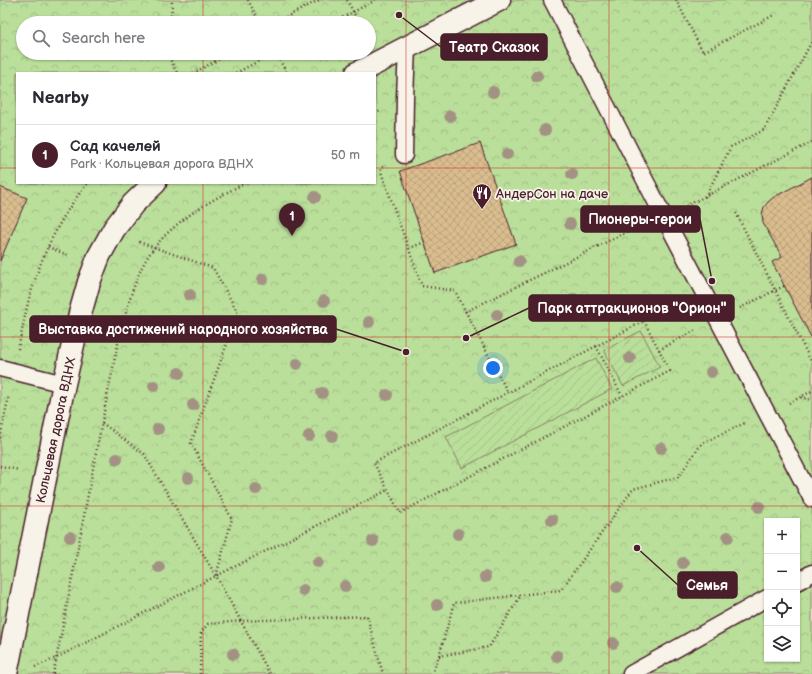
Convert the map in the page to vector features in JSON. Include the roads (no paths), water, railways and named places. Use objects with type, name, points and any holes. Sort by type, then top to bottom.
[{"type":"street","points":[[359,72],[498,0]]},
{"type":"street","name":"Кольцевая дорога ВДНХ","points":[[6,674],[64,384],[88,282],[99,256],[114,229],[133,204],[154,184]]},
{"type":"lane","points":[[552,0],[812,499]]},
{"type":"lane","points":[[404,155],[407,48]]},
{"type":"lane","points":[[7,370],[64,384]]},
{"type":"lane","points":[[800,580],[812,574]]},
{"type":"lane","points":[[631,674],[764,600]]},
{"type":"place","name":"Театр Сказок","points":[[399,15]]},
{"type":"place","name":"АндерСон на даче","points":[[482,210]]},
{"type":"place","name":"Сад качелей","points":[[292,236]]},
{"type":"place","name":"Пионеры-герои","points":[[712,281]]},
{"type":"place","name":"Парк аттракционов \"Орион\"","points":[[466,338]]},
{"type":"place","name":"Выставка достижений народного хозяйства","points":[[406,352]]},
{"type":"place","name":"Семья","points":[[637,548]]}]
